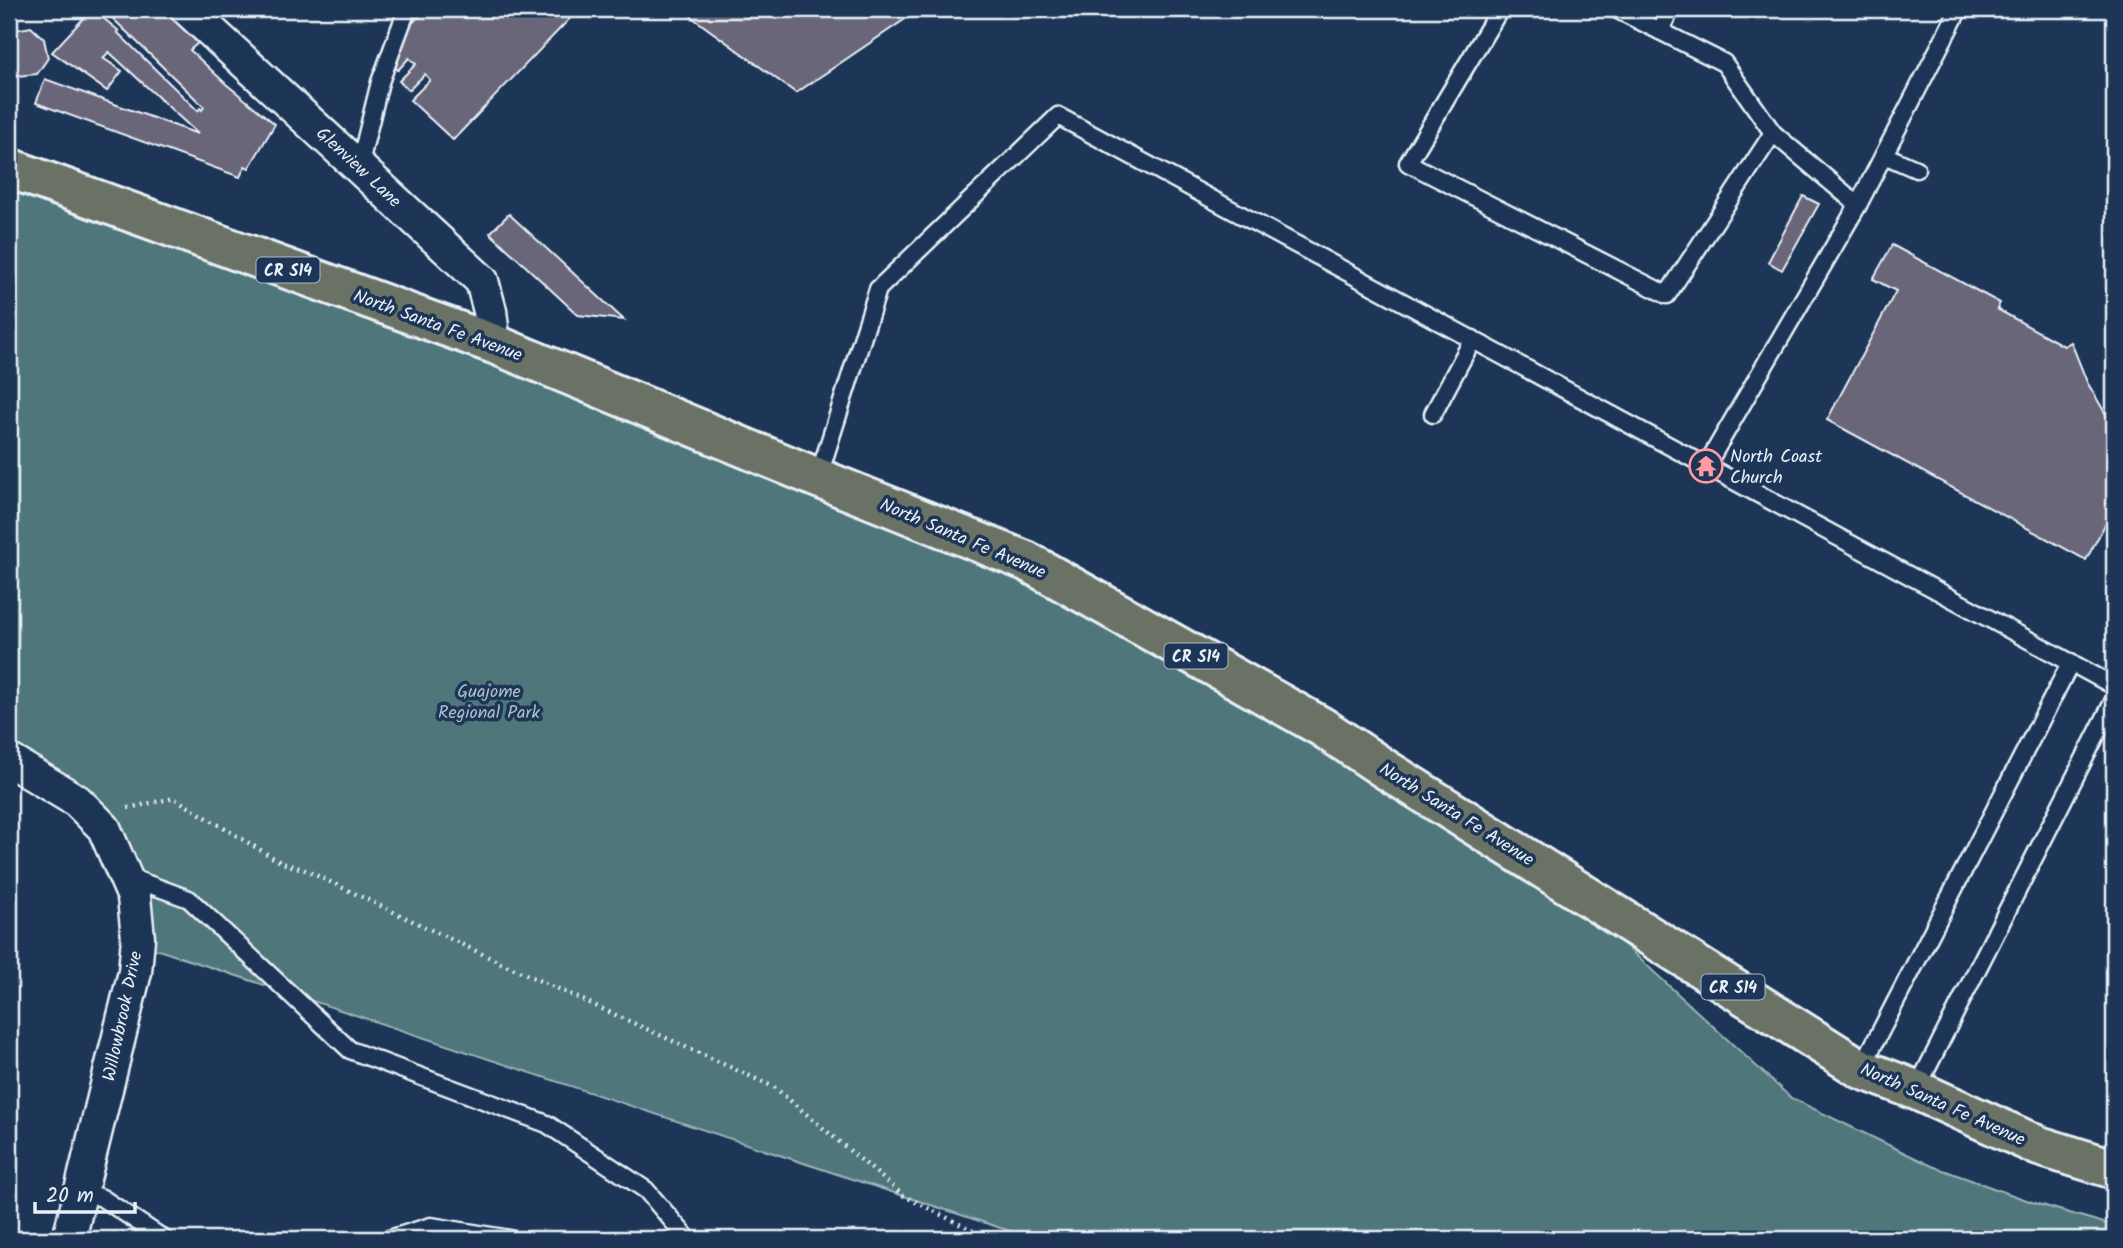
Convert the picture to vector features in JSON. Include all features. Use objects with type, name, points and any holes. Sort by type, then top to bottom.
[{"type":"main road","name":"North Santa Fe Avenue","points":[[9,168],[494,344],[1026,561],[1310,720],[1861,1069],[1916,1090],[2039,1146],[2114,1169]]},
{"type":"street","name":"Glenview Lane","points":[[187,9],[482,281],[490,311],[494,344]]},
{"type":"street","name":"Willowbrook Drive","points":[[9,760],[77,801],[104,828],[134,897],[138,938],[135,972],[69,1239]]},
{"type":"lane","points":[[359,167],[380,82],[409,9]]},
{"type":"lane","points":[[1500,9],[1408,163],[1667,295],[1773,133]]},
{"type":"lane","points":[[1616,9],[1724,63],[1773,133],[1858,205]]},
{"type":"lane","points":[[1660,31],[1671,9]]},
{"type":"lane","points":[[1706,466],[1858,205],[1959,9]]},
{"type":"lane","points":[[818,478],[878,289],[1058,116],[2114,686]]},
{"type":"lane","points":[[1884,155],[1916,169]]},
{"type":"lane","points":[[1433,414],[1473,339]]},
{"type":"lane","points":[[1861,1069],[2071,662]]},
{"type":"lane","points":[[1916,1090],[2114,700]]},
{"type":"lane","points":[[125,876],[189,899],[350,1051],[547,1124],[646,1190],[688,1239]]},
{"type":"lane","points":[[81,1190],[102,1198],[164,1239]]},
{"type":"lane","points":[[389,1239],[431,1226],[510,1239]]},
{"type":"path","points":[[93,816],[174,798],[282,863],[303,869],[774,1087],[904,1196],[989,1239]]},
{"type":"green space","name":"Guajome Regional Park","points":[[9,165],[935,521],[1552,878],[1791,1098],[1932,1166],[2032,1202],[2114,1226],[2114,1239],[1034,1239],[137,943],[115,847],[9,757]]},
{"type":"building","points":[[92,9],[119,31],[117,32],[198,111],[200,108],[202,110],[204,107],[103,9],[163,9],[198,43],[190,50],[275,124],[249,168],[245,166],[240,177],[36,103],[45,79],[198,134],[109,52],[103,58],[122,71],[107,91],[52,52]]},
{"type":"building","points":[[426,9],[579,9],[453,140],[410,100],[430,80],[425,74],[409,90],[399,81],[416,64],[409,58],[398,70],[388,61],[393,43]]},
{"type":"building","points":[[686,9],[920,9],[796,93],[693,18]]},
{"type":"building","points":[[31,27],[44,39],[48,58],[37,74],[17,76],[9,71],[9,31]]},
{"type":"building","points":[[1803,196],[1819,204],[1782,270],[1768,262]]},
{"type":"building","points":[[509,214],[624,320],[578,315],[490,233]]},
{"type":"building","points":[[1892,245],[2000,303],[1997,309],[2064,346],[2071,342],[2087,382],[2114,428],[2114,508],[2086,560],[1827,420],[1896,291],[1873,279]]},
{"type":"place","name":"North Coast Church","points":[[1706,466]]}]
